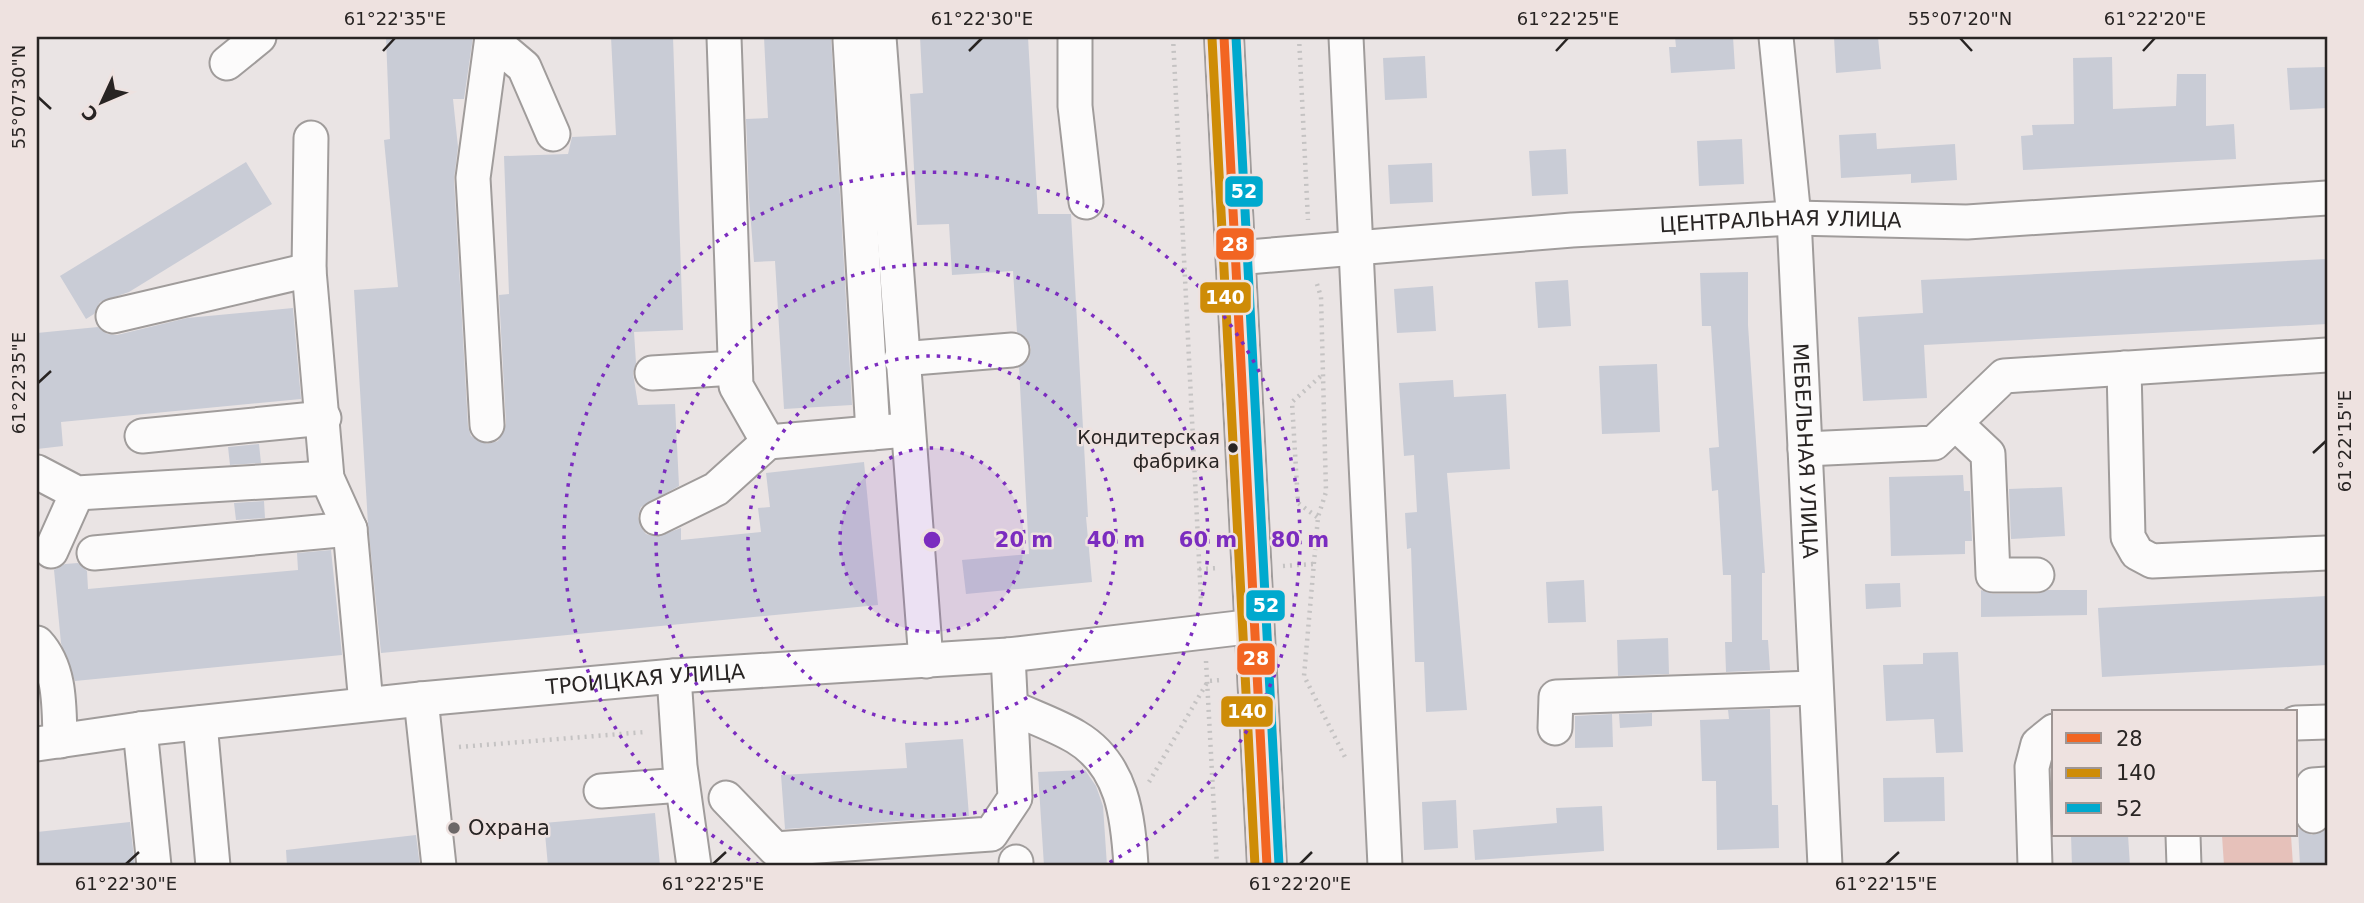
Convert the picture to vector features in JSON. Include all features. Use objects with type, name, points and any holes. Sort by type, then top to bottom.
[{"type":"main road","points":[[1224,37],[1267,866]]},
{"type":"street","points":[[227,63],[259,37]]},
{"type":"street","points":[[724,37],[736,386],[768,442]]},
{"type":"street","points":[[1075,37],[1075,106],[1086,202]]},
{"type":"street","points":[[1346,37],[1385,866]]},
{"type":"street","name":"МЕБЕЛЬНАЯ УЛИЦА","points":[[1776,37],[1794,218],[1814,688],[1825,866]]},
{"type":"street","points":[[492,38],[524,67],[553,134]]},
{"type":"street","points":[[487,425],[473,178],[492,38]]},
{"type":"street","points":[[865,38],[901,359],[926,661]]},
{"type":"street","points":[[865,38],[873,433]]},
{"type":"street","points":[[311,138],[309,270],[324,418],[327,478],[350,528],[366,704]]},
{"type":"street","name":"ЦЕНТРАЛЬНАЯ УЛИЦА","points":[[1236,258],[1355,251],[1572,230],[1794,218],[1967,222],[2327,198]]},
{"type":"street","points":[[113,316],[309,270]]},
{"type":"street","points":[[901,359],[1012,350]]},
{"type":"street","points":[[1805,449],[1934,443],[2004,376],[2327,355]]},
{"type":"street","points":[[652,373],[735,368]]},
{"type":"street","points":[[2124,368],[2128,537],[2137,553],[2152,561],[2327,553]]},
{"type":"street","points":[[142,436],[324,418]]},
{"type":"street","points":[[1955,423],[1988,454],[1993,575],[2037,575]]},
{"type":"street","points":[[657,518],[716,489],[768,442],[906,430]]},
{"type":"street","points":[[37,472],[77,493],[327,478]]},
{"type":"street","points":[[51,551],[77,493]]},
{"type":"street","points":[[94,553],[350,528]]},
{"type":"street","name":"ТРОИЦКАЯ УЛИЦА","points":[[49,742],[366,704],[674,676],[1008,655],[1255,626]]},
{"type":"street","points":[[37,643],[47,654],[57,683],[49,742]]},
{"type":"street","points":[[726,798],[775,849],[992,834],[1015,798],[1008,655]]},
{"type":"street","points":[[674,676],[682,785],[694,866]]},
{"type":"street","points":[[1555,727],[1556,697],[1814,688]]},
{"type":"street","points":[[421,699],[439,866]]},
{"type":"street","points":[[1011,708],[1077,738],[1111,768],[1128,818],[1131,866]]},
{"type":"street","points":[[2298,723],[2327,722]]},
{"type":"street","points":[[200,723],[213,866]]},
{"type":"street","points":[[140,729],[154,866]]},
{"type":"street","points":[[2035,866],[2032,767],[2038,744],[2052,733]]},
{"type":"street","points":[[2313,817],[2313,785],[2327,784]]},
{"type":"street","points":[[600,791],[682,785]]},
{"type":"street","points":[[2183,836],[2184,866]]},
{"type":"path","points":[[1172,37],[1217,866]]},
{"type":"path","points":[[1299,37],[1309,254],[1321,297],[1326,492],[1318,517],[1304,676],[1348,762]]},
{"type":"path","points":[[1318,517],[1298,503],[1292,402],[1323,374]]},
{"type":"path","points":[[1128,818],[1208,681]]},
{"type":"path","points":[[426,750],[677,729]]},
{"type":"shaded area","points":[[2222,836],[2291,836],[2293,866],[2224,866]]},
{"type":"building","points":[[386,37],[473,37],[464,99],[453,99],[458,147],[454,179],[468,426],[471,436],[487,444],[498,441],[506,424],[499,295],[509,294],[504,156],[568,154],[572,137],[616,135],[611,37],[673,37],[683,330],[634,332],[636,363],[633,373],[638,405],[675,404],[679,486],[641,507],[638,516],[640,526],[646,534],[656,537],[681,528],[681,540],[761,532],[758,508],[770,507],[766,473],[864,462],[878,605],[381,653],[368,524],[354,290],[398,287],[384,140],[390,139]]},
{"type":"building","points":[[764,37],[831,37],[852,405],[784,409],[775,261],[754,262],[749,197],[746,119],[768,118]]},
{"type":"building","points":[[920,37],[1028,37],[1038,214],[1071,214],[1086,517],[1092,582],[966,594],[962,560],[1029,554],[1019,367],[1029,359],[1031,348],[1027,339],[1017,332],[1013,271],[952,275],[949,224],[917,225],[910,94],[923,93]]},
{"type":"building","points":[[1675,37],[1733,37],[1735,69],[1671,73],[1669,47],[1676,47]]},
{"type":"building","points":[[1834,37],[1878,37],[1881,69],[1836,73]]},
{"type":"building","points":[[1425,56],[1427,98],[1385,100],[1383,58]]},
{"type":"building","points":[[2112,57],[2113,109],[2176,106],[2177,74],[2206,74],[2206,126],[2234,124],[2236,159],[2023,170],[2021,136],[2033,135],[2032,125],[2074,124],[2073,58]]},
{"type":"building","points":[[2327,67],[2327,108],[2290,110],[2287,68]]},
{"type":"building","points":[[1876,133],[1877,149],[1955,144],[1957,180],[1911,183],[1911,174],[1841,178],[1839,135]]},
{"type":"building","points":[[1742,139],[1744,184],[1699,186],[1697,141]]},
{"type":"building","points":[[1566,149],[1568,194],[1532,196],[1529,151]]},
{"type":"building","points":[[246,162],[272,204],[129,292],[100,302],[94,314],[86,319],[60,276]]},
{"type":"building","points":[[1432,163],[1433,202],[1390,204],[1388,165]]},
{"type":"building","points":[[2327,259],[2327,324],[1924,345],[1927,398],[1863,401],[1858,317],[1923,313],[1921,280]]},
{"type":"building","points":[[1748,272],[1748,325],[1765,573],[1762,573],[1762,640],[1768,640],[1770,670],[1726,672],[1725,642],[1732,642],[1731,575],[1723,575],[1718,490],[1712,491],[1709,448],[1719,447],[1711,326],[1702,326],[1700,273]]},
{"type":"building","points":[[1568,280],[1571,326],[1538,328],[1535,282]]},
{"type":"building","points":[[1433,286],[1436,331],[1397,333],[1394,289]]},
{"type":"building","points":[[293,308],[301,399],[61,422],[63,446],[37,449],[37,333],[98,327],[107,334],[117,335],[187,318]]},
{"type":"building","points":[[1657,364],[1660,432],[1602,434],[1599,366]]},
{"type":"building","points":[[1453,380],[1454,397],[1506,394],[1510,469],[1447,473],[1467,710],[1426,712],[1424,662],[1415,662],[1411,548],[1407,549],[1405,513],[1417,512],[1414,455],[1404,456],[1399,383]]},
{"type":"building","points":[[259,444],[261,463],[230,465],[228,447]]},
{"type":"building","points":[[1963,475],[1964,491],[1970,491],[1972,541],[1965,541],[1965,554],[1891,556],[1889,477]]},
{"type":"building","points":[[2062,487],[2065,536],[2011,539],[2009,489]]},
{"type":"building","points":[[264,501],[265,518],[236,520],[234,503]]},
{"type":"building","points":[[331,550],[342,655],[75,681],[61,643],[54,570],[65,564],[78,563],[87,571],[88,589],[298,570],[297,553]]},
{"type":"building","points":[[1584,580],[1586,622],[1548,623],[1546,582]]},
{"type":"building","points":[[1900,583],[1901,607],[1866,609],[1865,584]]},
{"type":"building","points":[[1981,590],[1993,594],[2037,594],[2048,590],[2087,590],[2087,615],[1981,617]]},
{"type":"building","points":[[2327,596],[2327,665],[2102,677],[2098,608]]},
{"type":"building","points":[[1668,638],[1669,674],[1618,676],[1617,640]]},
{"type":"building","points":[[1958,652],[1963,752],[1936,753],[1934,719],[1886,721],[1883,665],[1923,664],[1923,653]]},
{"type":"building","points":[[1770,709],[1772,805],[1778,805],[1779,848],[1717,850],[1716,781],[1702,781],[1700,720],[1729,719],[1728,710]]},
{"type":"building","points":[[1652,713],[1652,726],[1620,728],[1619,714]]},
{"type":"building","points":[[1612,714],[1613,747],[1575,748],[1575,716]]},
{"type":"building","points":[[963,739],[969,816],[785,829],[781,775],[907,768],[905,743]]},
{"type":"building","points":[[1085,770],[1096,786],[1103,806],[1107,866],[1044,866],[1038,772]]},
{"type":"building","points":[[1944,777],[1945,821],[1884,822],[1883,778]]},
{"type":"building","points":[[1456,800],[1458,848],[1424,850],[1422,802]]},
{"type":"building","points":[[1602,806],[1604,851],[1475,860],[1473,830],[1557,823],[1556,808]]},
{"type":"building","points":[[655,813],[660,866],[548,866],[544,823]]},
{"type":"building","points":[[130,822],[135,866],[37,866],[37,832]]},
{"type":"building","points":[[2298,828],[2312,835],[2326,829],[2327,866],[2300,866]]},
{"type":"building","points":[[416,835],[420,866],[287,866],[286,850]]},
{"type":"building","points":[[2071,836],[2128,836],[2130,866],[2072,866]]},
{"type":"transit line","name":"28","points":[[1224,37],[1267,866]]},
{"type":"transit line","name":"52","points":[[1236,37],[1279,865]]},
{"type":"transit line","name":"140","points":[[1212,38],[1255,866]]},
{"type":"place","name":"Кондитерская фабрика","points":[[1233,448]]},
{"type":"place","name":"Охрана","points":[[454,828]]}]
